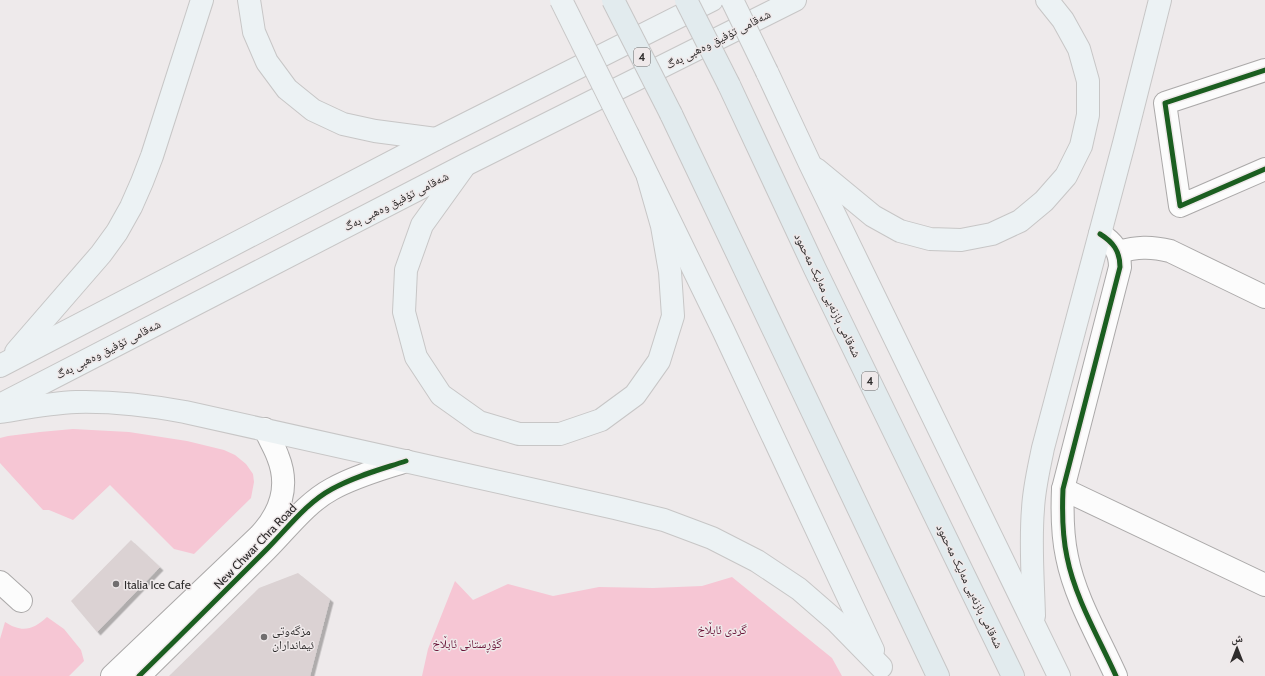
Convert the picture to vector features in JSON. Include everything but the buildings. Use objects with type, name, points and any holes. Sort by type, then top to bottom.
[{"type":"highway","name":"4","points":[[613,0],[671,114],[938,676]]},
{"type":"highway","name":"شەقامی بازنەیی مەلیک مەحمود","points":[[686,0],[729,85],[815,269],[1013,676]]},
{"type":"highway","points":[[1000,648],[1030,676]]},
{"type":"main road","points":[[4,363],[101,254],[117,232],[131,207],[152,156],[202,0]]},
{"type":"main road","points":[[249,0],[254,32],[267,62],[287,89],[313,110],[343,124],[375,131],[436,139]]},
{"type":"main road","points":[[561,0],[723,330],[883,671]]},
{"type":"main road","points":[[4,363],[436,139],[712,0]]},
{"type":"main road","points":[[732,0],[1059,676]]},
{"type":"main road","name":"شەقامی تۆفیق وەهبی بەگ","points":[[0,405],[465,166],[795,0]]},
{"type":"main road","points":[[810,164],[873,216],[900,231],[930,239],[961,240],[992,234],[1020,221],[1044,201],[1066,176],[1081,146],[1088,115],[1088,81],[1079,50],[1064,20],[1047,0]]},
{"type":"main road","points":[[1035,625],[1032,538],[1033,508],[1037,478],[1043,448],[1160,0]]},
{"type":"main road","points":[[465,166],[422,225],[406,270],[404,312],[416,357],[442,395],[479,422],[519,434],[560,434],[601,420],[635,395],[659,361],[673,316],[673,309],[670,272],[662,226],[648,177]]},
{"type":"main road","points":[[0,412],[74,402],[112,402],[156,406],[265,429],[664,520],[712,538],[757,561],[799,589],[837,622],[883,671]]},
{"type":"street","points":[[1265,70],[1164,103],[1180,206],[1265,169]]},
{"type":"street","points":[[1100,234],[1114,245],[1118,252],[1120,259],[1119,275],[1063,489],[1062,512],[1063,535],[1072,579],[1080,600],[1116,676]]},
{"type":"street","points":[[1118,252],[1131,248],[1144,247],[1170,251],[1265,297]]},
{"type":"street","name":"New Chwar Chra Road","points":[[112,676],[269,526],[282,500],[284,485],[278,457],[265,429]]},
{"type":"street","name":"New Chwar Chra Road","points":[[139,676],[274,542],[303,511],[317,499],[349,481],[406,461]]},
{"type":"street","points":[[1063,489],[1265,585]]},
{"type":"street","points":[[0,582],[21,601]]},
{"type":"green space","points":[[73,429],[129,432],[187,441],[224,450],[235,455],[246,464],[253,474],[254,482],[251,498],[194,554],[174,549],[110,485],[73,520],[49,510],[43,510],[0,463],[0,438]]},
{"type":"green space","name":"گردی ئابڵاخ","points":[[732,577],[832,658],[842,676],[422,676],[428,649],[455,581],[473,600],[508,584],[553,596],[599,587],[653,588],[702,586]]},
{"type":"green space","points":[[47,617],[64,629],[81,650],[84,661],[69,676],[0,676],[0,639],[5,622],[22,629],[37,625]]},
{"type":"cycle path","points":[[1265,70],[1165,103],[1180,206],[1265,169]]},
{"type":"cycle path","points":[[1100,234],[1109,240],[1115,248],[1119,256],[1120,267],[1063,489],[1062,506],[1064,540],[1067,557],[1076,588],[1088,618],[1116,676]]},
{"type":"cycle path","points":[[139,676],[314,501],[332,489],[350,480],[406,461]]},
{"type":"place","name":"Italia Ice Cafe","points":[[116,584]]},
{"type":"place","name":"مزگەوتی ئیمانداران","points":[[264,637]]},
{"type":"park label","name":"گۆڕستانی ئابڵاخ","points":[[467,643]]}]
